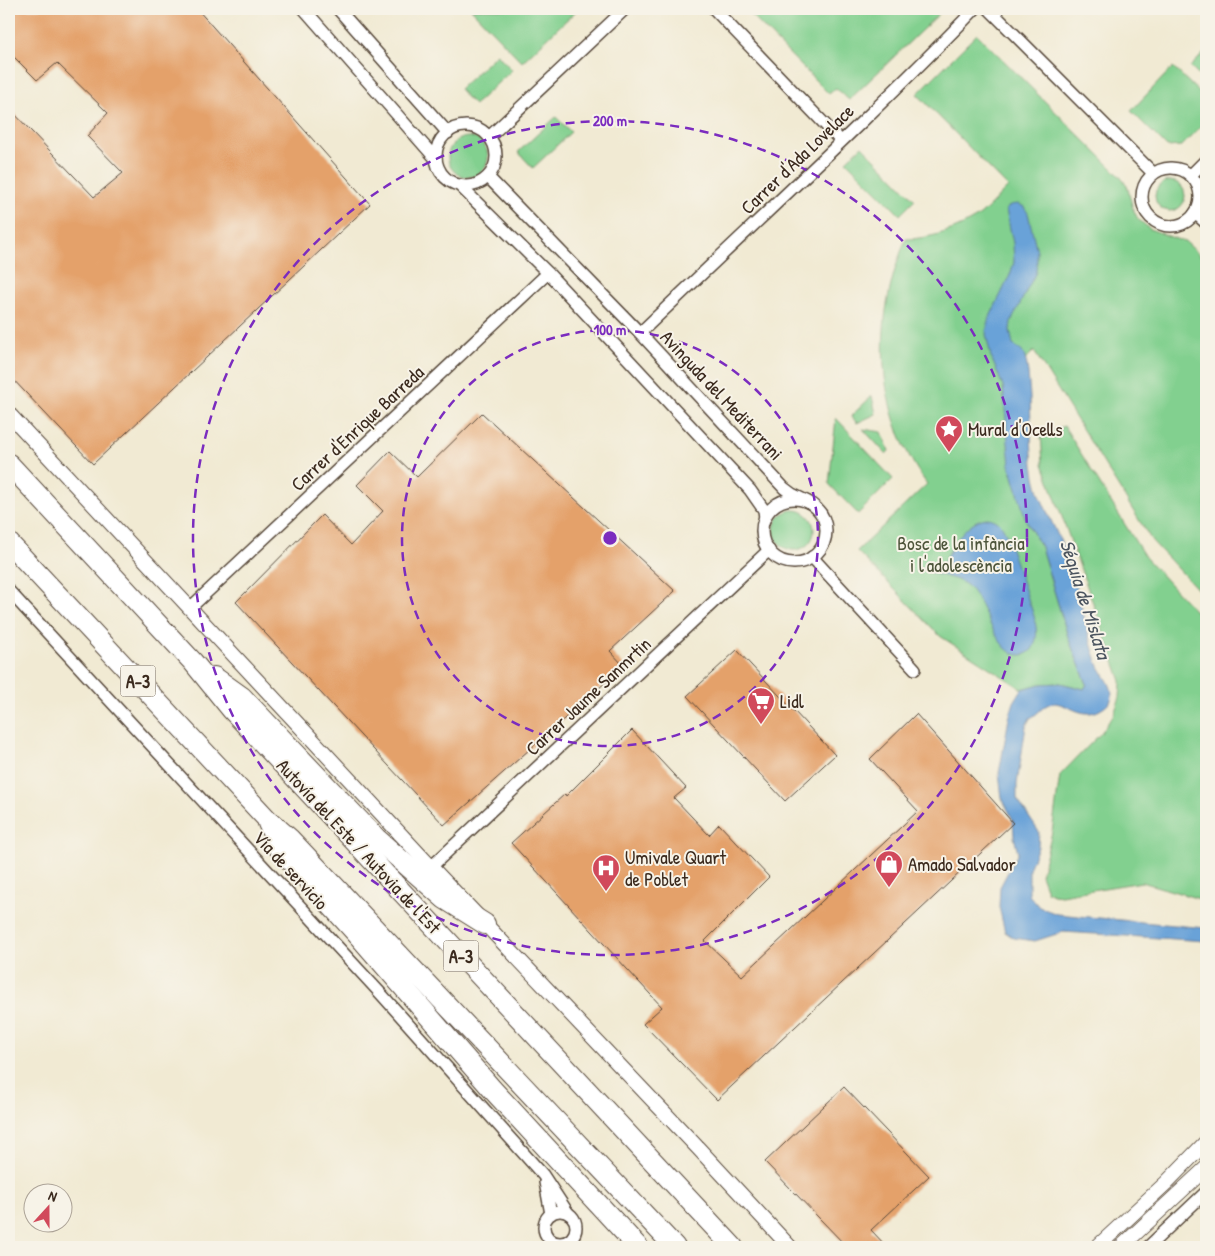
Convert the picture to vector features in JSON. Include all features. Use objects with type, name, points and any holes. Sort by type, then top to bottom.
[{"type":"highway","name":"Autovía del Este / Autovia de l'Est","points":[[9,464],[193,662],[232,710],[733,1247]]},
{"type":"highway","name":"A-3","points":[[9,543],[266,819],[290,839],[674,1247]]},
{"type":"highway","points":[[193,662],[242,697],[376,838],[445,899],[485,924]]},
{"type":"highway","points":[[266,819],[279,848],[499,1096],[638,1247]]},
{"type":"street","points":[[304,9],[436,159]]},
{"type":"street","points":[[338,9],[448,133]]},
{"type":"street","points":[[489,137],[625,9]]},
{"type":"street","points":[[714,9],[842,141]]},
{"type":"street","name":"Carrer d'Ada Lovelace","points":[[640,332],[842,141],[974,9]]},
{"type":"street","points":[[989,9],[1153,172]]},
{"type":"street","points":[[459,186],[474,185],[488,177],[495,164],[495,150],[489,137],[474,127],[456,128],[448,133],[440,142],[436,159],[438,168],[443,176],[459,186],[548,273],[750,490],[764,510],[762,535],[769,550],[776,557],[784,561],[794,562],[812,557],[818,551],[826,533],[822,515],[808,502],[798,499],[788,499],[774,506],[764,518]]},
{"type":"street","points":[[1191,175],[1206,160]]},
{"type":"street","points":[[1169,167],[1184,170],[1191,175],[1199,190],[1200,198],[1195,213],[1188,221],[1179,225],[1168,226],[1150,218],[1144,209],[1141,199],[1142,189],[1146,180],[1153,172],[1169,167]]},
{"type":"street","name":"Avinguda del Mediterrani","points":[[488,177],[640,332],[784,488],[808,502]]},
{"type":"street","points":[[1195,213],[1206,224]]},
{"type":"street","name":"Carrer d'Enrique Barreda","points":[[190,608],[548,273]]},
{"type":"street","points":[[9,414],[431,867],[790,1247]]},
{"type":"street","name":"Carrer Jaume Sanmrtin","points":[[431,867],[716,602],[769,550]]},
{"type":"street","points":[[812,557],[915,669]]},
{"type":"street","name":"Vía de servicio","points":[[9,591],[382,995],[543,1175],[568,1213]]},
{"type":"street","points":[[1097,1247],[1166,1183],[1206,1142]]},
{"type":"street","points":[[1121,1247],[1206,1168]]},
{"type":"street","points":[[543,1175],[551,1214]]},
{"type":"street","points":[[1148,1247],[1206,1192]]},
{"type":"street","points":[[560,1211],[568,1213],[574,1219],[576,1228],[573,1237],[564,1243],[553,1242],[545,1234],[544,1222],[551,1214],[560,1211]]},
{"type":"green space","points":[[471,9],[578,9],[522,62]]},
{"type":"green space","points":[[745,9],[944,9],[849,100],[836,88],[829,94]]},
{"type":"green space","name":"Bosc de la infància i l'adolescència","points":[[977,34],[1117,173],[1127,185],[1133,209],[1138,219],[1150,229],[1187,243],[1206,261],[1206,598],[1152,541],[1034,351],[1026,359],[998,372],[1003,386],[1006,413],[1026,520],[1041,547],[1069,640],[1087,684],[1084,689],[1060,683],[1040,684],[1022,689],[940,636],[857,551],[927,484],[909,456],[897,427],[888,396],[884,365],[887,301],[906,239],[935,235],[963,225],[980,215],[1008,187],[917,94]]},
{"type":"green space","points":[[1206,51],[1206,83],[1190,67]]},
{"type":"green space","points":[[497,54],[512,70],[474,105],[459,89]]},
{"type":"green space","points":[[1173,67],[1206,99],[1206,121],[1182,146],[1167,147],[1131,111]]},
{"type":"green space","points":[[556,117],[571,132],[533,168],[518,152]]},
{"type":"green space","points":[[472,137],[479,140],[485,146],[488,157],[487,165],[479,174],[472,177],[464,177],[457,174],[449,165],[448,153],[451,146],[460,138]]},
{"type":"green space","points":[[862,146],[915,200],[900,215],[846,161]]},
{"type":"green space","points":[[1170,181],[1181,185],[1185,196],[1181,207],[1170,211],[1159,207],[1155,196],[1159,185]]},
{"type":"green space","points":[[872,396],[876,414],[857,423],[851,416]]},
{"type":"green space","points":[[836,418],[893,479],[858,514],[829,484]]},
{"type":"green space","points":[[1064,426],[1145,557],[1206,623],[1206,901],[1142,882],[1061,895],[1053,894],[1047,891],[1041,875],[1052,832],[1060,775],[1101,733],[1114,714],[1120,697],[1121,681],[1043,464],[1041,435]]},
{"type":"green space","points":[[863,429],[882,432],[889,451],[886,454]]},
{"type":"green space","points":[[798,510],[805,513],[811,519],[814,530],[813,538],[805,547],[798,550],[790,550],[783,547],[775,538],[774,526],[777,519],[786,511]]},
{"type":"water","points":[[1017,204],[1023,206],[1028,213],[1037,251],[1036,272],[1011,322],[1010,330],[1013,345],[1023,353],[1026,361],[1034,472],[1042,500],[1070,566],[1098,664],[1112,692],[1110,702],[1098,711],[1086,713],[1060,704],[1051,703],[1030,718],[1026,726],[1017,784],[1017,799],[1039,832],[1038,847],[1029,869],[1029,895],[1039,907],[1057,914],[1206,928],[1206,941],[1063,932],[1035,941],[1014,938],[1005,932],[999,907],[1000,887],[1018,853],[1014,837],[1013,820],[1002,798],[999,773],[1009,718],[1014,702],[1022,689],[1040,684],[1060,683],[1084,689],[1087,684],[1069,640],[1041,547],[1026,520],[1010,466],[1003,386],[991,357],[986,334],[988,321],[1010,275],[1014,262],[1013,243],[1006,210],[1010,205]]},
{"type":"water","points":[[987,518],[997,521],[1004,531],[1034,616],[1036,640],[1032,650],[1021,655],[1013,653],[998,639],[981,605],[969,587],[956,579],[929,572],[932,563],[941,566],[954,544],[971,524]]},
{"type":"building","points":[[9,9],[197,9],[370,204],[93,464],[9,375],[9,108],[94,197],[123,173],[87,136],[108,113],[57,63],[37,80],[9,52]]},
{"type":"building","points":[[482,413],[675,591],[610,651],[624,666],[444,825],[236,602],[322,515],[351,545],[383,511],[357,485],[390,451],[417,477]]},
{"type":"building","name":"Lidl","points":[[737,650],[835,755],[785,801],[687,696]]},
{"type":"building","points":[[916,714],[1013,823],[717,1100],[643,1024],[662,1007],[511,843],[565,794],[566,796],[632,730],[686,788],[674,798],[709,835],[719,824],[769,877],[705,941],[742,976],[918,811],[870,759]]},
{"type":"building","points":[[844,1087],[929,1176],[871,1230],[887,1247],[847,1247],[765,1162]]},
{"type":"place","name":"Mural d'Ocells","points":[[949,453]]},
{"type":"place","name":"Lidl","points":[[761,725]]},
{"type":"place","name":"Amado Salvador","points":[[889,888]]},
{"type":"place","name":"Umivale Quart de Poblet","points":[[606,892]]},
{"type":"water label","name":"Séquia de Mislata","points":[[1086,599]]}]
